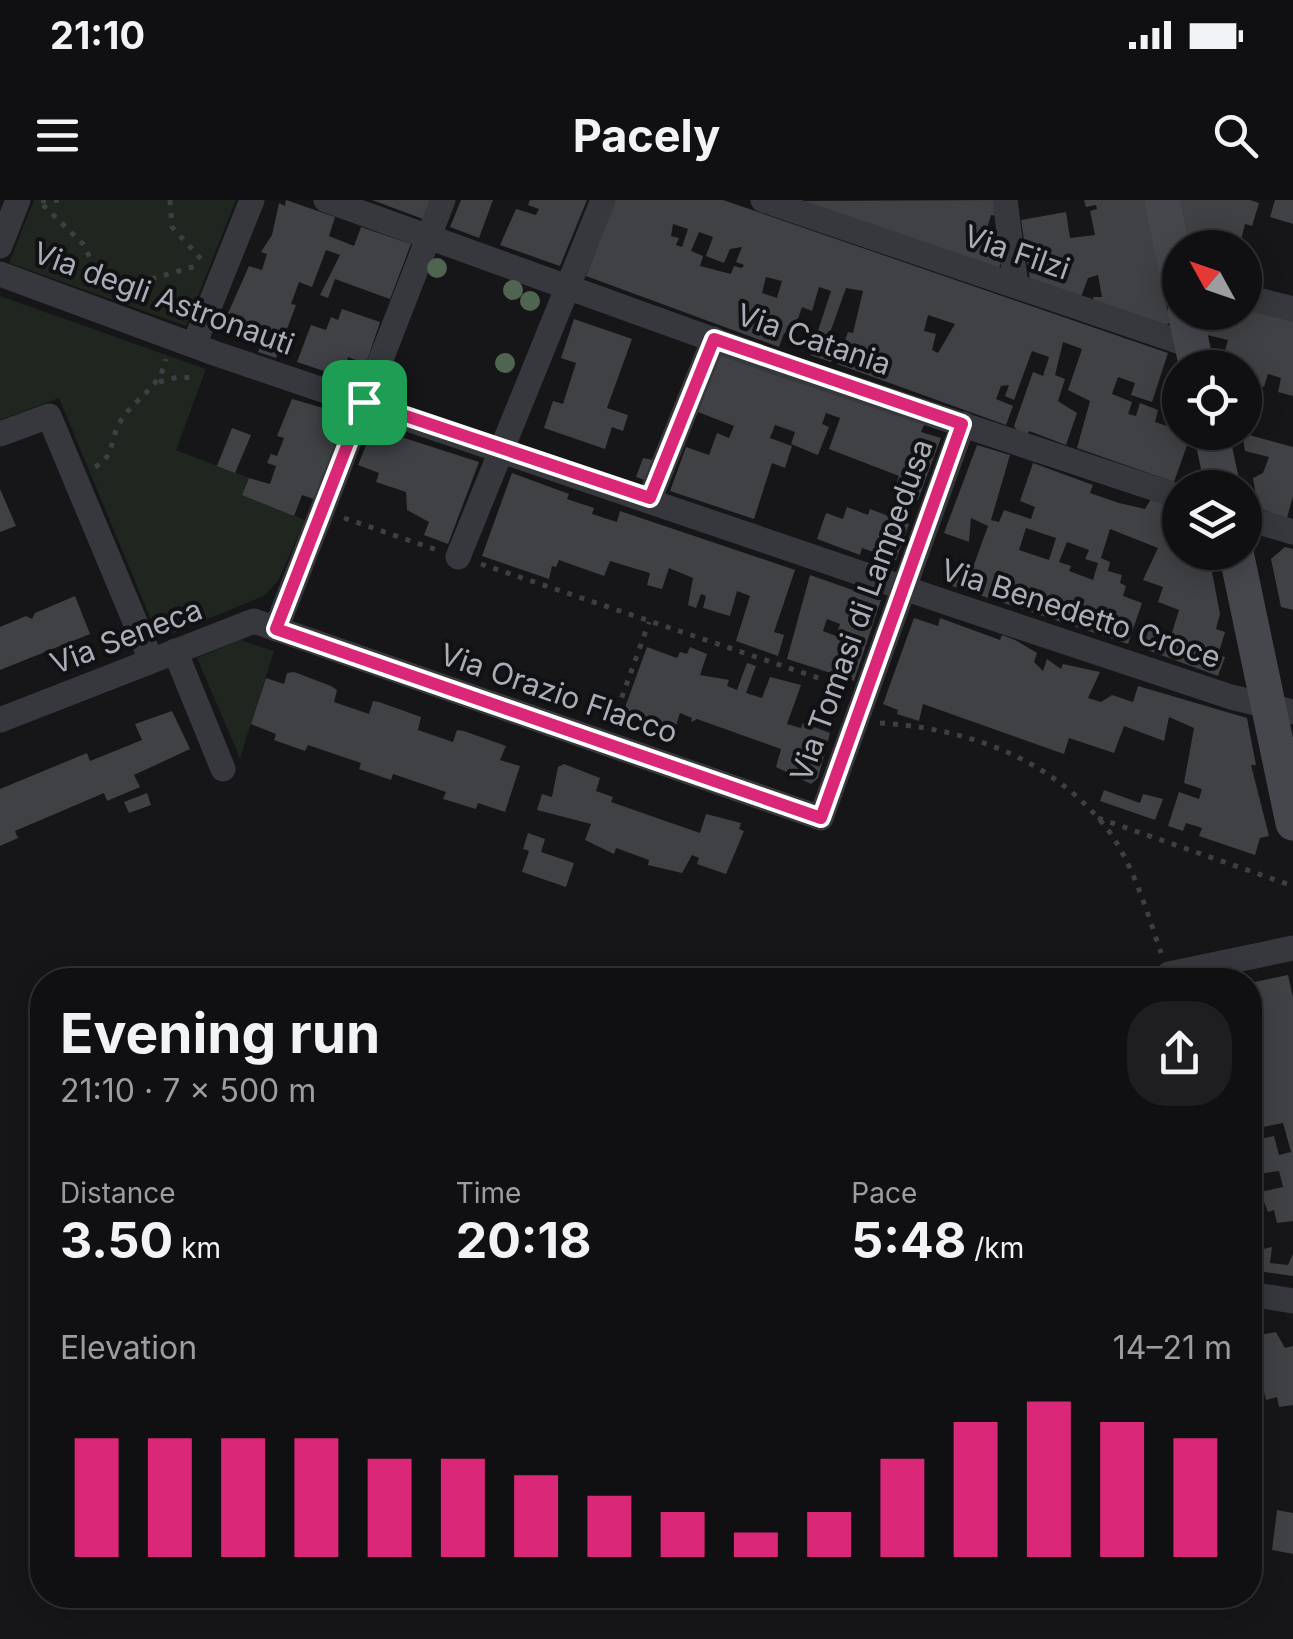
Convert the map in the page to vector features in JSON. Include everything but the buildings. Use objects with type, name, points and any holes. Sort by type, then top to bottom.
[{"type":"street","points":[[0,246],[30,200]]},
{"type":"street","points":[[194,345],[252,200]]},
{"type":"street","name":"Via Catania","points":[[326,200],[430,234],[714,339],[1162,491]]},
{"type":"street","points":[[276,629],[444,200]]},
{"type":"street","points":[[458,556],[604,200]]},
{"type":"street","name":"Via Filzi","points":[[763,200],[1192,342]]},
{"type":"street","points":[[1005,200],[1016,286]]},
{"type":"street","points":[[1162,200],[1169,230]]},
{"type":"street","name":"Via degli Astronauti","points":[[0,274],[364,402]]},
{"type":"street","points":[[1262,301],[1293,309]]},
{"type":"street","points":[[650,498],[714,339]]},
{"type":"street","name":"Via Benedetto Croce","points":[[364,402],[1231,697],[1281,708]]},
{"type":"street","points":[[0,434],[49,416],[75,478],[224,770]]},
{"type":"street","name":"Via Tomasi di Lampedusa","points":[[821,818],[962,424]]},
{"type":"street","points":[[1262,523],[1293,532]]},
{"type":"street","points":[[1241,570],[1281,708],[1291,798]]},
{"type":"street","name":"Via Seneca","points":[[0,720],[254,621],[276,629]]},
{"type":"street","name":"Via Orazio Flacco","points":[[276,629],[821,818]]},
{"type":"street","points":[[1208,968],[1293,948]]},
{"type":"street","points":[[1262,1296],[1293,1301]]},
{"type":"path","points":[[30,200],[62,200]]},
{"type":"path","points":[[30,200],[83,244],[102,275],[101,299],[126,286],[187,268],[210,266],[172,227],[170,200]]},
{"type":"path","points":[[156,384],[170,336]]},
{"type":"path","points":[[75,478],[109,457],[122,420],[156,384],[178,376],[196,378]]},
{"type":"path","points":[[322,510],[865,693]]},
{"type":"path","points":[[606,744],[649,622]]},
{"type":"path","points":[[856,718],[956,732],[1002,748],[1045,774],[1095,817],[1124,860],[1166,968]]},
{"type":"path","points":[[1095,817],[1293,886]]},
{"type":"shaded area","points":[[34,200],[236,200],[186,326],[9,263]]},
{"type":"shaded area","points":[[0,296],[206,369],[176,450],[249,478],[243,494],[305,520],[278,581],[264,596],[159,639],[59,398],[0,420]]},
{"type":"shaded area","points":[[240,640],[274,651],[240,758],[197,658]]},
{"type":"route","points":[[714,339],[962,424],[821,818],[276,629],[364,402],[650,498],[714,339]]}]
